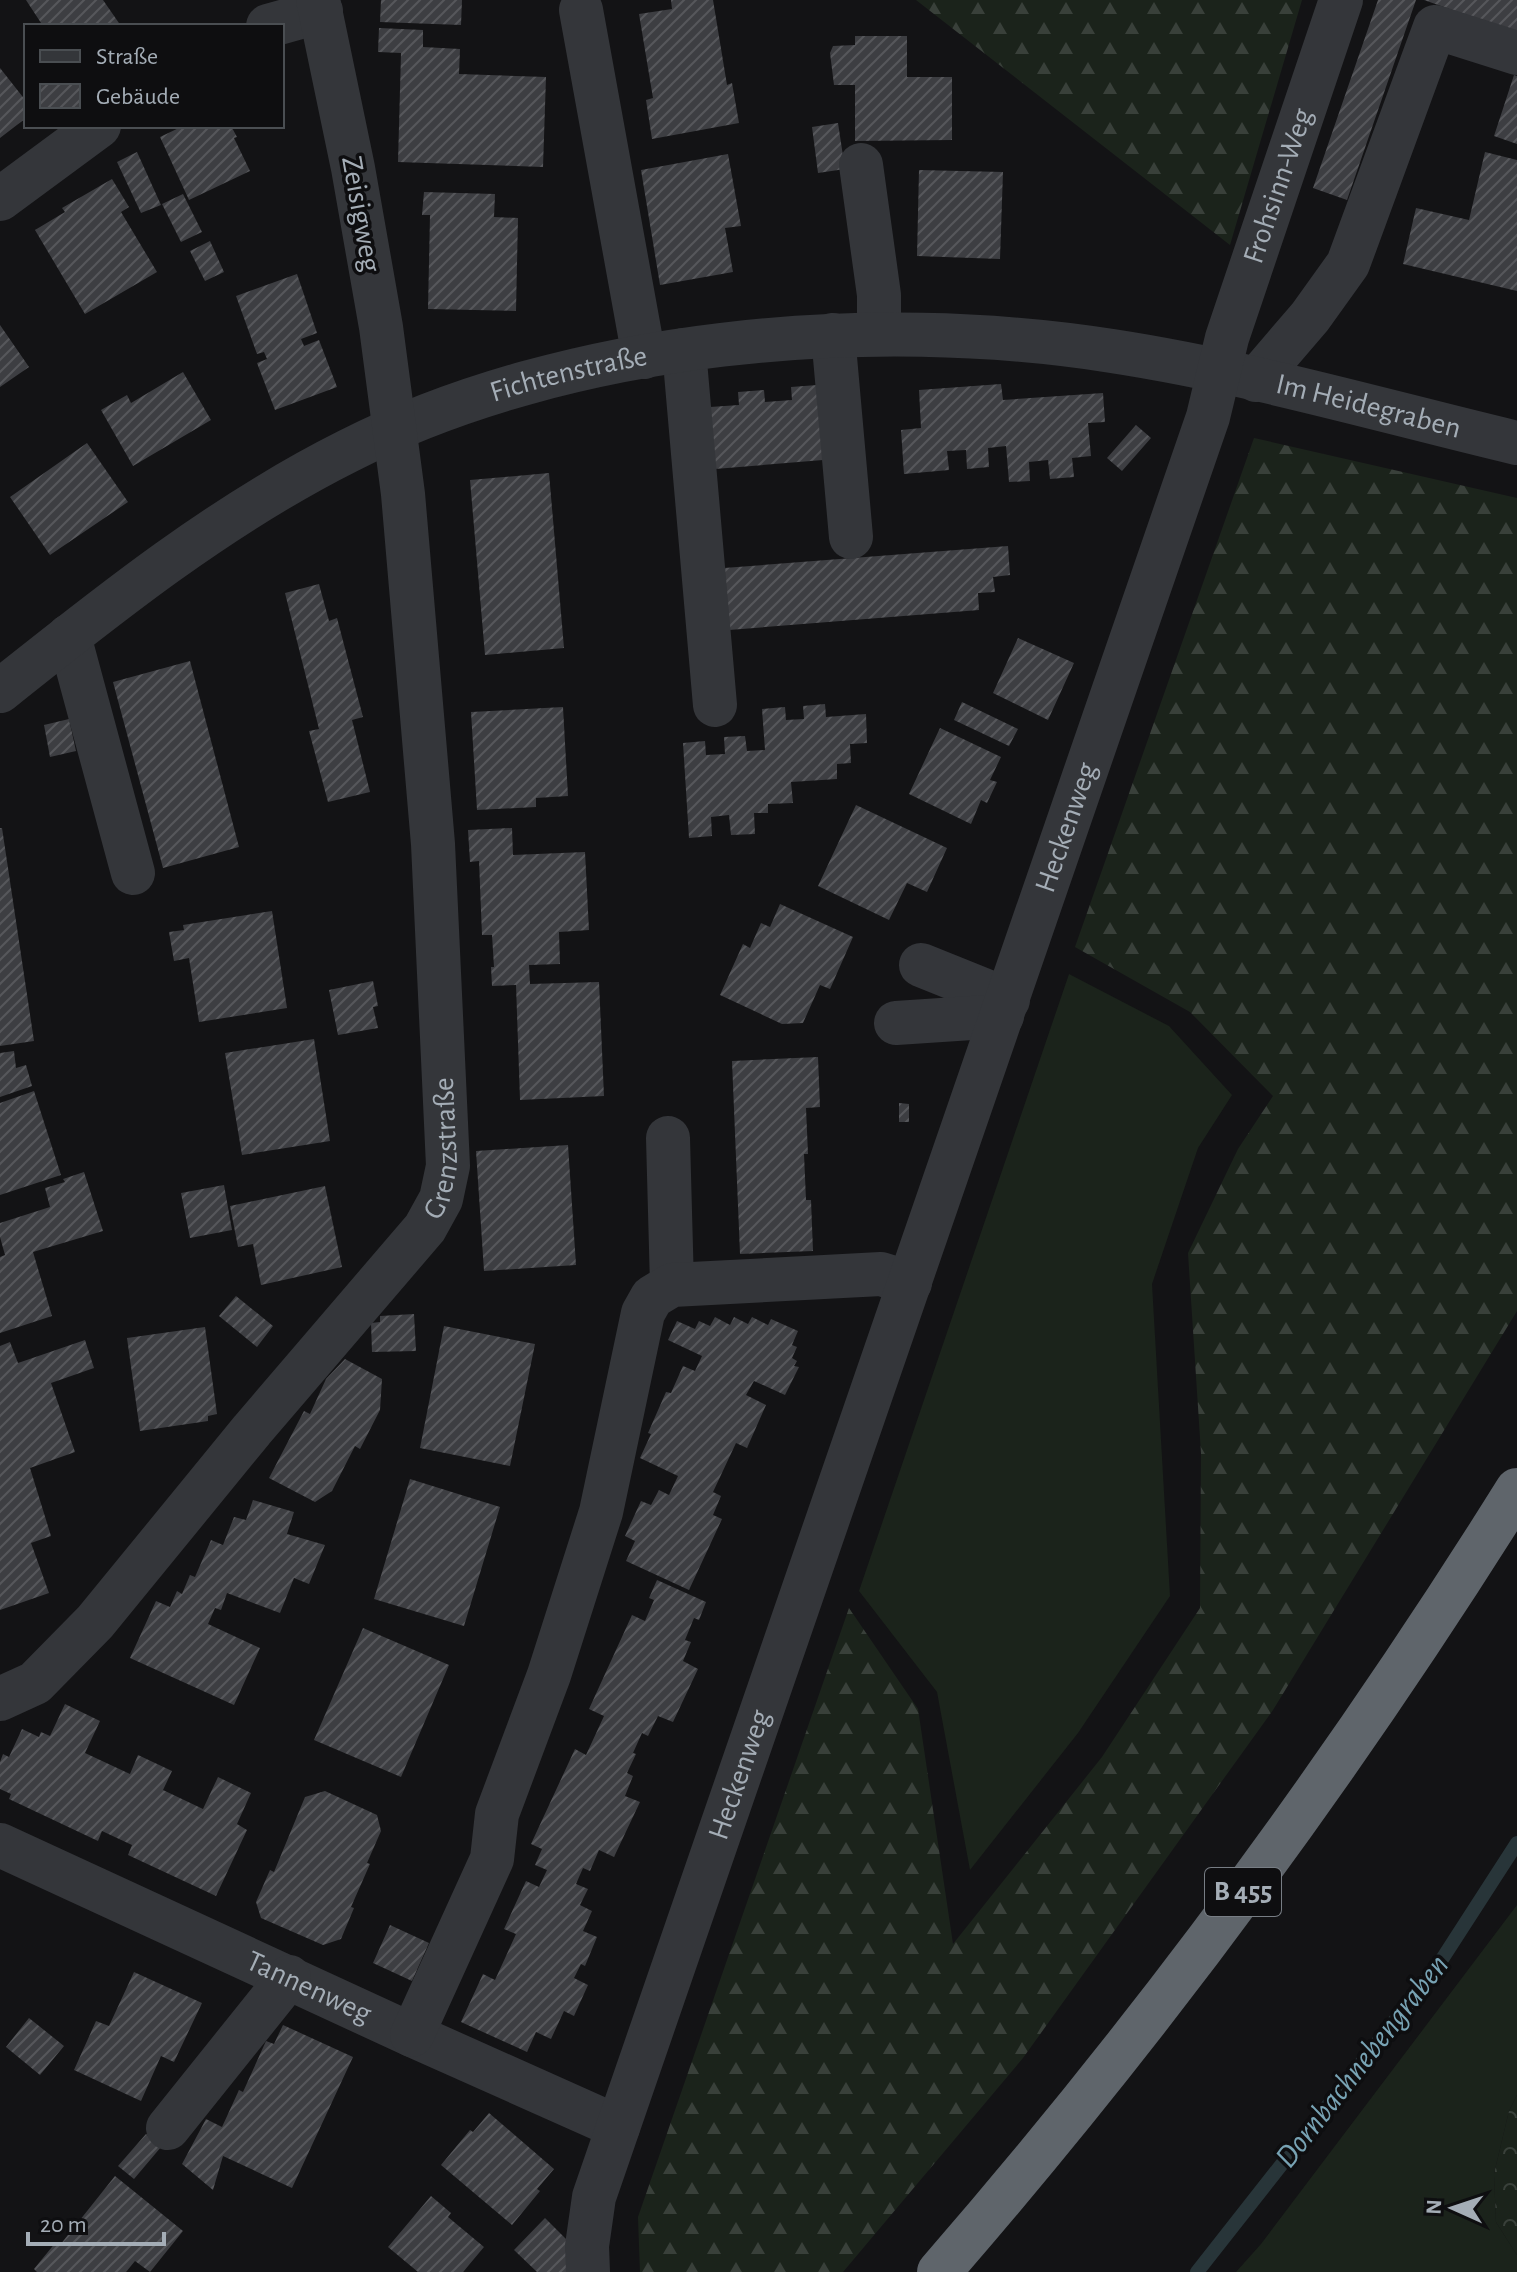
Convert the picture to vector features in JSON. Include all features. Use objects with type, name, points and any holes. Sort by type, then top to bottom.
[{"type":"highway","name":"B 455","points":[[939,2272],[1078,2105],[1216,1928],[1336,1765],[1443,1608],[1517,1490]]},
{"type":"street","name":"Frohsinn-Weg","points":[[1237,376],[1227,338],[1341,0]]},
{"type":"street","points":[[273,24],[320,5]]},
{"type":"street","name":"Zeisigweg","points":[[320,5],[381,327],[394,430]]},
{"type":"street","points":[[581,10],[664,354],[715,705]]},
{"type":"street","points":[[1237,376],[1310,317],[1348,264],[1435,27],[1517,53]]},
{"type":"street","points":[[0,199],[96,128]]},
{"type":"street","points":[[861,165],[879,295],[879,334]]},
{"type":"street","name":"Fichtenstraße","points":[[0,691],[173,558],[267,496],[348,451],[394,430],[523,384],[664,354],[833,335],[879,334],[985,337],[1080,347],[1237,376]]},
{"type":"street","points":[[833,335],[851,537]]},
{"type":"street","name":"Im Heidegraben","points":[[1237,376],[1517,443]]},
{"type":"street","name":"Heckenweg","points":[[588,2272],[587,2246],[594,2197],[1208,417],[1237,376]]},
{"type":"street","name":"Grenzstraße","points":[[0,1699],[35,1683],[95,1622],[252,1430],[425,1228],[441,1199],[448,1166],[433,844],[403,494],[394,430]]},
{"type":"street","points":[[69,636],[133,873]]},
{"type":"street","points":[[921,965],[1005,1008]]},
{"type":"street","points":[[896,1023],[1005,1008]]},
{"type":"street","points":[[668,1138],[672,1285]]},
{"type":"street","points":[[412,2035],[492,1859],[497,1814],[549,1675],[601,1512],[643,1313],[652,1297],[672,1285],[881,1274],[910,1283]]},
{"type":"street","name":"Tannenweg","points":[[0,1845],[618,2127]]},
{"type":"street","points":[[168,2128],[289,1977]]},
{"type":"green space","points":[[916,0],[1302,0],[1230,245]]},
{"type":"green space","points":[[1254,438],[1517,498],[1517,1311],[1273,1710],[1023,2058],[843,2272],[640,2272],[638,2217],[849,1608],[918,1709],[953,1944],[1102,1757],[1200,1608],[1201,1453],[1188,1253],[1238,1149],[1273,1096],[1190,1012],[1075,947]]},
{"type":"green space","points":[[1069,974],[1169,1026],[1232,1095],[1198,1148],[1152,1284],[1170,1596],[1078,1733],[970,1870],[937,1692],[859,1591]]},
{"type":"green space","points":[[1517,1905],[1517,2095],[1509,2111],[1494,2174],[1496,2222],[1517,2255],[1517,2272],[1236,2272],[1261,2244]]},
{"type":"green space","points":[[1517,2095],[1517,2255],[1496,2222],[1494,2174],[1509,2111]]},
{"type":"building","points":[[26,0],[103,0],[120,24],[42,24]]},
{"type":"building","points":[[381,0],[462,0],[461,25],[380,22]]},
{"type":"building","points":[[671,0],[713,0],[727,85],[732,83],[739,123],[652,139],[646,100],[653,98],[639,14],[672,9]]},
{"type":"building","points":[[1378,0],[1416,0],[1347,200],[1313,188]]},
{"type":"building","points":[[1424,0],[1517,0],[1517,33]]},
{"type":"building","points":[[379,28],[423,30],[423,47],[460,49],[459,74],[546,77],[543,167],[398,162],[401,53],[378,52]]},
{"type":"building","points":[[855,36],[907,36],[907,77],[952,77],[952,140],[855,141],[855,85],[834,85],[830,53],[833,46],[855,45]]},
{"type":"building","points":[[0,68],[24,98],[24,120],[0,138]]},
{"type":"building","points":[[1514,75],[1517,76],[1517,144],[1494,136]]},
{"type":"building","points":[[838,123],[845,169],[818,173],[812,127]]},
{"type":"building","points":[[179,128],[232,128],[250,171],[189,200],[160,137]]},
{"type":"building","points":[[137,152],[161,205],[141,213],[117,162]]},
{"type":"building","points":[[1485,152],[1517,160],[1517,291],[1403,264],[1416,208],[1469,220]]},
{"type":"building","points":[[728,154],[741,226],[725,228],[733,272],[660,285],[641,170]]},
{"type":"building","points":[[919,170],[1003,172],[1000,259],[917,256]]},
{"type":"building","points":[[112,179],[129,207],[121,212],[157,272],[85,314],[35,230],[65,212],[62,208]]},
{"type":"building","points":[[424,192],[495,194],[494,217],[518,218],[516,311],[428,309],[430,215],[422,215]]},
{"type":"building","points":[[183,194],[202,232],[181,242],[162,204]]},
{"type":"building","points":[[210,241],[224,272],[205,281],[190,251]]},
{"type":"building","points":[[297,274],[317,333],[301,339],[304,346],[319,340],[337,387],[275,410],[257,363],[267,359],[264,352],[257,354],[236,296]]},
{"type":"building","points":[[0,325],[29,367],[0,387]]},
{"type":"building","points":[[183,372],[211,420],[133,466],[101,410],[127,395],[131,403]]},
{"type":"building","points":[[1001,384],[1003,400],[1103,393],[1105,422],[1088,423],[1091,456],[1072,458],[1074,477],[1050,479],[1048,460],[1029,462],[1030,481],[1009,482],[1006,446],[988,448],[989,467],[967,469],[966,450],[947,451],[949,470],[904,474],[901,430],[921,428],[919,390]]},
{"type":"building","points":[[817,385],[823,460],[715,469],[710,407],[739,405],[738,392],[764,390],[765,402],[792,400],[791,387]]},
{"type":"building","points":[[1136,425],[1151,438],[1122,471],[1107,458]]},
{"type":"building","points":[[87,443],[128,502],[50,555],[10,497]]},
{"type":"building","points":[[549,473],[564,648],[485,655],[470,480]]},
{"type":"building","points":[[1008,546],[1010,575],[993,577],[995,592],[978,593],[979,610],[729,630],[724,568]]},
{"type":"building","points":[[319,584],[329,621],[337,618],[363,717],[352,720],[370,792],[328,802],[309,731],[319,729],[285,593]]},
{"type":"building","points":[[1018,638],[1074,663],[1048,720],[993,693]]},
{"type":"building","points":[[190,661],[239,847],[163,868],[113,682]]},
{"type":"building","points":[[962,702],[1018,729],[1009,746],[954,720]]},
{"type":"building","points":[[825,704],[826,717],[866,714],[867,743],[850,744],[851,763],[837,764],[837,779],[791,782],[793,803],[768,804],[768,813],[754,813],[755,834],[731,835],[729,815],[711,817],[712,836],[689,838],[683,743],[705,741],[706,755],[725,754],[724,737],[745,736],[747,751],[765,750],[762,709],[785,707],[786,720],[804,719],[803,706]]},
{"type":"building","points":[[563,707],[568,796],[536,798],[536,807],[477,810],[471,712]]},
{"type":"building","points":[[69,719],[76,751],[50,757],[44,725]]},
{"type":"building","points":[[940,728],[1001,757],[990,780],[997,782],[987,803],[981,800],[971,824],[909,794]]},
{"type":"building","points":[[856,805],[947,848],[927,892],[907,883],[889,920],[818,886]]},
{"type":"building","points":[[0,828],[34,1041],[0,1046]]},
{"type":"building","points":[[512,828],[513,855],[585,852],[589,930],[559,932],[560,964],[529,965],[530,984],[599,982],[604,1096],[520,1100],[516,985],[492,986],[492,935],[482,935],[479,861],[470,862],[468,830]]},
{"type":"building","points":[[780,904],[853,937],[830,989],[820,985],[803,1023],[782,1024],[720,995],[743,944],[750,948],[761,923],[770,927]]},
{"type":"building","points":[[272,911],[287,1008],[199,1022],[189,958],[174,961],[169,932],[184,930],[183,925]]},
{"type":"building","points":[[373,981],[378,1006],[373,1007],[378,1028],[338,1035],[329,990]]},
{"type":"building","points":[[314,1039],[330,1141],[242,1155],[225,1053]]},
{"type":"building","points":[[14,1051],[16,1068],[26,1065],[32,1086],[0,1097],[0,1053]]},
{"type":"building","points":[[818,1057],[820,1107],[806,1108],[808,1154],[804,1154],[806,1200],[811,1200],[813,1251],[740,1254],[732,1061]]},
{"type":"building","points":[[34,1091],[61,1175],[0,1195],[0,1103]]},
{"type":"building","points":[[899,1103],[909,1104],[909,1122],[899,1122]]},
{"type":"building","points":[[568,1145],[576,1265],[484,1271],[476,1151]]},
{"type":"building","points":[[84,1172],[103,1231],[33,1252],[52,1316],[0,1333],[0,1257],[5,1255],[0,1223],[50,1207],[45,1188]]},
{"type":"building","points":[[224,1185],[232,1230],[190,1238],[181,1193]]},
{"type":"building","points":[[325,1186],[342,1267],[261,1285],[253,1244],[238,1247],[230,1206]]},
{"type":"building","points":[[236,1296],[273,1326],[257,1347],[219,1316]]},
{"type":"building","points":[[414,1314],[416,1351],[372,1352],[371,1323],[380,1322],[380,1316]]},
{"type":"building","points":[[715,1317],[730,1325],[734,1317],[748,1324],[752,1317],[768,1325],[771,1319],[798,1331],[792,1345],[797,1347],[792,1358],[797,1361],[794,1366],[799,1367],[785,1395],[754,1381],[746,1395],[766,1405],[747,1448],[736,1443],[713,1492],[721,1496],[713,1515],[722,1519],[689,1590],[626,1561],[635,1541],[625,1536],[641,1501],[651,1505],[659,1490],[669,1495],[678,1476],[640,1458],[666,1392],[671,1393],[683,1366],[695,1371],[702,1356],[668,1340],[677,1321],[695,1329],[699,1321],[710,1326]]},
{"type":"building","points":[[444,1326],[535,1344],[510,1466],[420,1448]]},
{"type":"building","points":[[205,1327],[217,1414],[208,1416],[208,1421],[140,1431],[127,1338]]},
{"type":"building","points":[[85,1340],[94,1368],[51,1383],[75,1452],[30,1468],[51,1536],[31,1543],[49,1593],[0,1610],[0,1346],[10,1342],[18,1363]]},
{"type":"building","points":[[345,1359],[382,1379],[380,1410],[360,1449],[355,1446],[332,1491],[315,1502],[269,1478],[304,1411],[310,1414],[326,1379]]},
{"type":"building","points":[[410,1479],[500,1507],[464,1626],[374,1599]]},
{"type":"building","points":[[253,1500],[294,1512],[287,1534],[325,1545],[309,1584],[294,1578],[280,1613],[227,1593],[221,1610],[215,1608],[208,1624],[260,1648],[234,1705],[130,1658],[156,1601],[170,1607],[177,1591],[182,1594],[190,1575],[195,1577],[211,1540],[223,1545],[234,1517],[246,1520]]},
{"type":"building","points":[[657,1580],[706,1602],[699,1620],[694,1618],[685,1640],[691,1642],[683,1661],[698,1669],[673,1722],[658,1716],[648,1736],[642,1733],[633,1753],[636,1754],[627,1773],[633,1776],[625,1796],[640,1802],[614,1857],[599,1850],[590,1871],[583,1868],[576,1884],[588,1889],[580,1905],[592,1911],[583,1931],[597,1937],[585,1966],[581,1964],[574,1978],[588,1985],[574,2016],[564,2011],[551,2039],[536,2032],[527,2052],[461,2022],[483,1974],[495,1980],[516,1934],[504,1929],[526,1881],[539,1887],[547,1870],[535,1865],[542,1849],[531,1844],[575,1749],[586,1755],[604,1716],[589,1709],[632,1615],[645,1621],[654,1600],[649,1598]]},
{"type":"building","points":[[363,1628],[449,1665],[401,1777],[314,1740]]},
{"type":"building","points":[[65,1704],[100,1721],[85,1753],[130,1774],[138,1755],[172,1771],[163,1790],[203,1809],[218,1777],[251,1793],[237,1824],[247,1830],[216,1896],[128,1855],[132,1845],[102,1831],[98,1841],[9,1799],[11,1794],[0,1789],[0,1762],[3,1754],[9,1757],[22,1729],[39,1737],[41,1732],[50,1736]]},
{"type":"building","points":[[325,1791],[377,1815],[381,1831],[341,1939],[323,1945],[261,1918],[256,1902],[270,1870],[274,1872],[305,1797]]},
{"type":"building","points":[[390,1925],[429,1943],[412,1981],[373,1963]]},
{"type":"building","points":[[134,1972],[202,2003],[174,2062],[161,2056],[141,2101],[74,2070],[96,2021],[109,2026]]},
{"type":"building","points":[[29,2018],[64,2046],[40,2075],[6,2047]]},
{"type":"building","points":[[283,2025],[353,2057],[292,2188],[223,2156],[213,2190],[182,2164],[206,2119],[222,2127],[239,2090],[243,2092],[266,2041],[274,2044]]},
{"type":"building","points":[[489,2113],[554,2169],[512,2225],[441,2165],[470,2130],[473,2132]]},
{"type":"building","points":[[146,2134],[161,2147],[134,2179],[118,2166]]},
{"type":"building","points":[[115,2176],[183,2231],[150,2272],[135,2261],[126,2272],[37,2272],[34,2269],[56,2242],[60,2245]]},
{"type":"building","points":[[431,2196],[451,2213],[448,2217],[484,2247],[463,2272],[418,2272],[388,2247]]},
{"type":"building","points":[[545,2218],[569,2242],[568,2272],[537,2272],[514,2250]]},
{"type":"waterway","name":"Dornbachnebengraben","points":[[1197,2272],[1437,1967],[1517,1843]]}]
